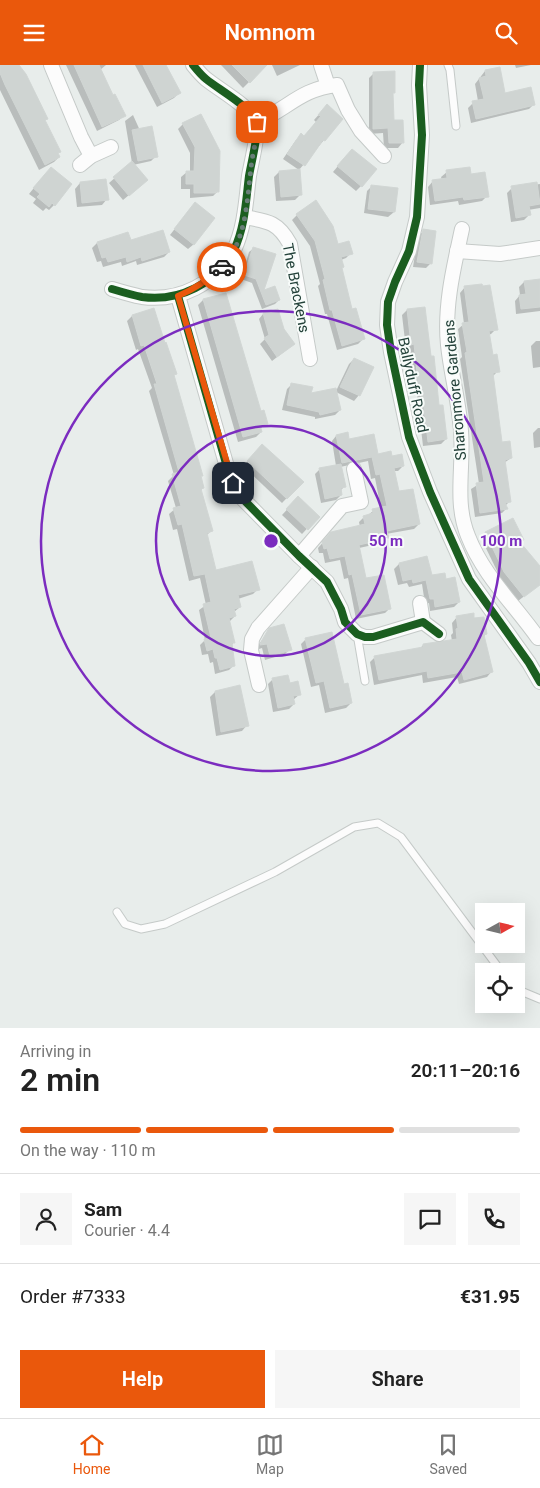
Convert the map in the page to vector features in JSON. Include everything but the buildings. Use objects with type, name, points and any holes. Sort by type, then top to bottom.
[{"type":"street","points":[[51,65],[81,137],[91,156]]},
{"type":"street","points":[[112,289],[141,297],[160,298],[178,296],[192,291],[208,280],[224,265],[234,249],[244,217],[254,146],[258,131],[257,122],[246,108],[203,77],[193,65]]},
{"type":"street","points":[[321,65],[328,86]]},
{"type":"street","name":"Ballyduff Road","points":[[420,65],[419,85],[422,135],[417,217],[409,251],[395,281],[388,302],[387,325],[391,352],[409,437],[430,491],[469,579],[529,663],[540,682]]},
{"type":"street","points":[[257,122],[313,90],[337,85],[348,110],[361,131],[384,156]]},
{"type":"street","points":[[80,165],[91,156],[111,147]]},
{"type":"street","name":"The Brackens","points":[[244,217],[274,224],[284,232],[290,244],[310,359]]},
{"type":"street","name":"Sharonmore Gardens","points":[[462,229],[450,300],[448,335],[461,430],[462,460],[459,499],[461,513],[469,538],[484,568],[537,630]]},
{"type":"street","points":[[457,251],[500,254],[540,248]]},
{"type":"street","points":[[178,296],[233,483],[239,495],[327,582],[341,609],[345,622],[357,634],[373,637],[423,622]]},
{"type":"street","points":[[299,556],[342,506],[362,502],[354,469]]},
{"type":"street","points":[[259,685],[251,650],[252,639],[258,628],[312,567]]},
{"type":"street","points":[[420,603],[423,622],[439,635]]},
{"type":"lane","points":[[448,65],[456,127]]},
{"type":"lane","points":[[357,634],[365,681]]},
{"type":"lane","points":[[116,912],[124,924],[141,929],[165,924],[275,871],[354,827],[378,823],[400,837],[495,963]]},
{"type":"lane","points":[[525,993],[540,999]]},
{"type":"cycle path","points":[[112,289],[142,297],[156,298],[183,293],[207,281],[217,272],[226,262],[238,241],[245,213],[257,123],[254,117],[235,99],[206,79],[193,65]]},
{"type":"cycle path","points":[[420,65],[419,85],[422,135],[417,217],[409,251],[388,302],[387,325],[391,352],[409,437],[430,492],[469,579],[529,663],[540,682]]},
{"type":"cycle path","points":[[178,296],[227,467],[239,495],[327,582],[341,609],[345,622],[357,634],[373,637],[423,622],[439,634]]},
{"type":"way so far","points":[[222,267],[234,249],[244,217],[254,146],[258,131],[257,122]]},
{"type":"route","points":[[222,267],[192,291],[178,296],[233,483]]}]
